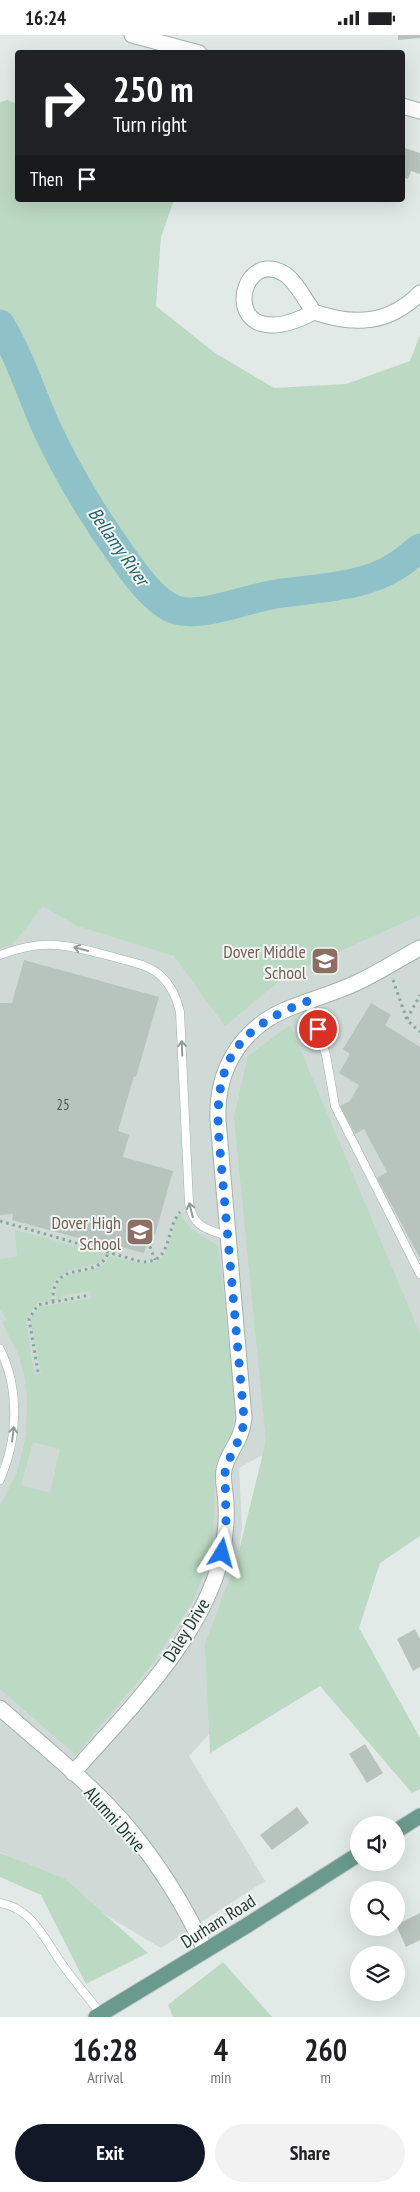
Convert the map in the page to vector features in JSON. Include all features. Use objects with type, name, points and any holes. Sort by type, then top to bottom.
[{"type":"main road","points":[[405,1825],[420,1816]]},
{"type":"main road","name":"Durham Road","points":[[98,2015],[205,1951],[350,1860]]},
{"type":"street","points":[[132,35],[188,50]]},
{"type":"street","points":[[405,107],[420,111]]},
{"type":"street","points":[[314,313],[292,281],[284,273],[274,269],[264,270],[256,274],[244,290],[242,301],[244,310],[256,323],[268,325],[283,325],[298,321],[314,313],[350,321],[369,321],[398,310],[420,293]]},
{"type":"street","name":"Daley Drive","points":[[74,1773],[169,1660],[199,1613],[216,1574],[225,1537],[225,1468],[242,1433],[244,1418],[217,1105],[222,1077],[236,1050],[257,1026],[284,1010],[358,983],[420,948]]},
{"type":"street","name":"Alumni Drive","points":[[0,1708],[74,1773],[130,1830],[193,1924],[205,1951]]},
{"type":"lane","points":[[0,955],[18,948],[65,944],[151,968],[168,983],[174,993],[180,1012],[191,1217],[205,1229],[227,1236]]},
{"type":"lane","points":[[308,1001],[326,1055],[335,1106],[420,1274]]},
{"type":"lane","points":[[0,1349],[13,1389],[14,1411],[13,1433],[7,1463],[0,1480]]},
{"type":"lane","points":[[0,1903],[19,1909],[30,1918],[43,1933],[98,2015]]},
{"type":"path","points":[[393,980],[406,1020],[420,1031]]},
{"type":"path","points":[[406,1020],[420,995]]},
{"type":"path","points":[[0,1221],[142,1262],[155,1260],[166,1249],[174,1219],[180,1212],[189,1207]]},
{"type":"path","points":[[152,1234],[149,1244],[155,1260]]},
{"type":"path","points":[[54,1303],[53,1290],[57,1280],[65,1275],[99,1264],[105,1259],[108,1243]]},
{"type":"path","points":[[38,1372],[29,1319],[38,1305],[90,1295]]},
{"type":"shaded area","name":"Dover High School","points":[[0,404],[420,575],[420,1368],[239,1468],[242,1527],[238,1558],[325,1608],[189,1756],[265,1881],[161,1948],[0,1852]]},
{"type":"green space","points":[[8,100],[15,103],[15,202],[173,202],[161,237],[156,306],[215,353],[274,388],[346,384],[410,361],[420,335],[420,915],[285,976],[225,1026],[174,956],[75,925],[43,906],[13,944],[0,948],[0,102]]},
{"type":"green space","points":[[290,1025],[420,1334],[420,1536],[380,1563],[359,1628],[420,1738],[420,1789],[412,1793],[320,1686],[210,1753],[205,1644],[237,1559],[266,1441],[234,1117],[248,1056]]},
{"type":"green space","points":[[180,1214],[191,1229],[218,1246],[235,1407],[230,1438],[227,1439],[215,1465],[213,1541],[208,1563],[193,1601],[152,1664],[76,1755],[0,1689],[0,1506],[17,1473],[26,1436],[27,1400],[24,1374],[17,1351],[2,1322],[7,1320],[0,1309],[0,1259],[17,1257],[15,1230],[105,1254],[98,1263],[72,1270],[59,1277],[51,1291],[51,1301],[37,1303],[26,1319],[34,1374],[41,1373],[30,1319],[40,1307],[91,1298],[90,1291],[63,1295],[63,1299],[56,1300],[57,1288],[61,1280],[68,1276],[97,1268],[104,1264],[109,1256],[138,1263],[156,1261],[167,1248],[176,1218]],"holes":[[[33,1442],[60,1449],[50,1493],[21,1485]]]},
{"type":"green space","points":[[0,1853],[65,1879],[148,1953],[86,1984],[41,1895],[0,1877]]},
{"type":"green space","points":[[223,1962],[272,2017],[173,2017],[168,2005]]},
{"type":"building","points":[[398,35],[420,35],[420,38],[398,40]]},
{"type":"building","points":[[405,148],[420,153],[420,174],[411,171],[408,179],[405,178]]},
{"type":"building","name":"Dover High School","points":[[24,960],[159,997],[118,1131],[129,1135],[123,1157],[173,1171],[155,1235],[150,1233],[144,1253],[98,1241],[97,1243],[12,1220],[13,1214],[0,1215],[0,1003],[12,1003]]},
{"type":"building","points":[[371,1003],[391,1015],[385,1025],[420,1047],[420,1258],[377,1178],[387,1172],[364,1129],[355,1134],[340,1106],[350,1101],[359,1085],[339,1073],[350,1054],[343,1049]]},
{"type":"building","points":[[415,1629],[420,1639],[420,1667],[413,1671],[397,1639]]},
{"type":"building","points":[[365,1744],[383,1773],[367,1783],[349,1754]]},
{"type":"building","points":[[297,1807],[309,1823],[272,1850],[260,1835]]},
{"type":"building","points":[[420,1913],[420,1940],[406,1947],[401,1936],[405,1936],[405,1920]]},
{"type":"waterway","name":"Bellamy River","points":[[0,324],[19,362],[46,427],[82,496],[135,574],[154,596],[169,607],[187,612],[212,610],[265,596],[354,583],[383,573],[402,562],[420,548]]},
{"type":"place","name":"Dover Middle School","points":[[325,961]]},
{"type":"place","name":"Dover High School","points":[[140,1232]]},
{"type":"route","points":[[222,1553],[226,1521],[225,1468],[242,1433],[244,1418],[219,1139],[217,1105],[219,1091],[222,1077],[236,1050],[245,1037],[270,1017],[308,1001],[318,1029]]}]
